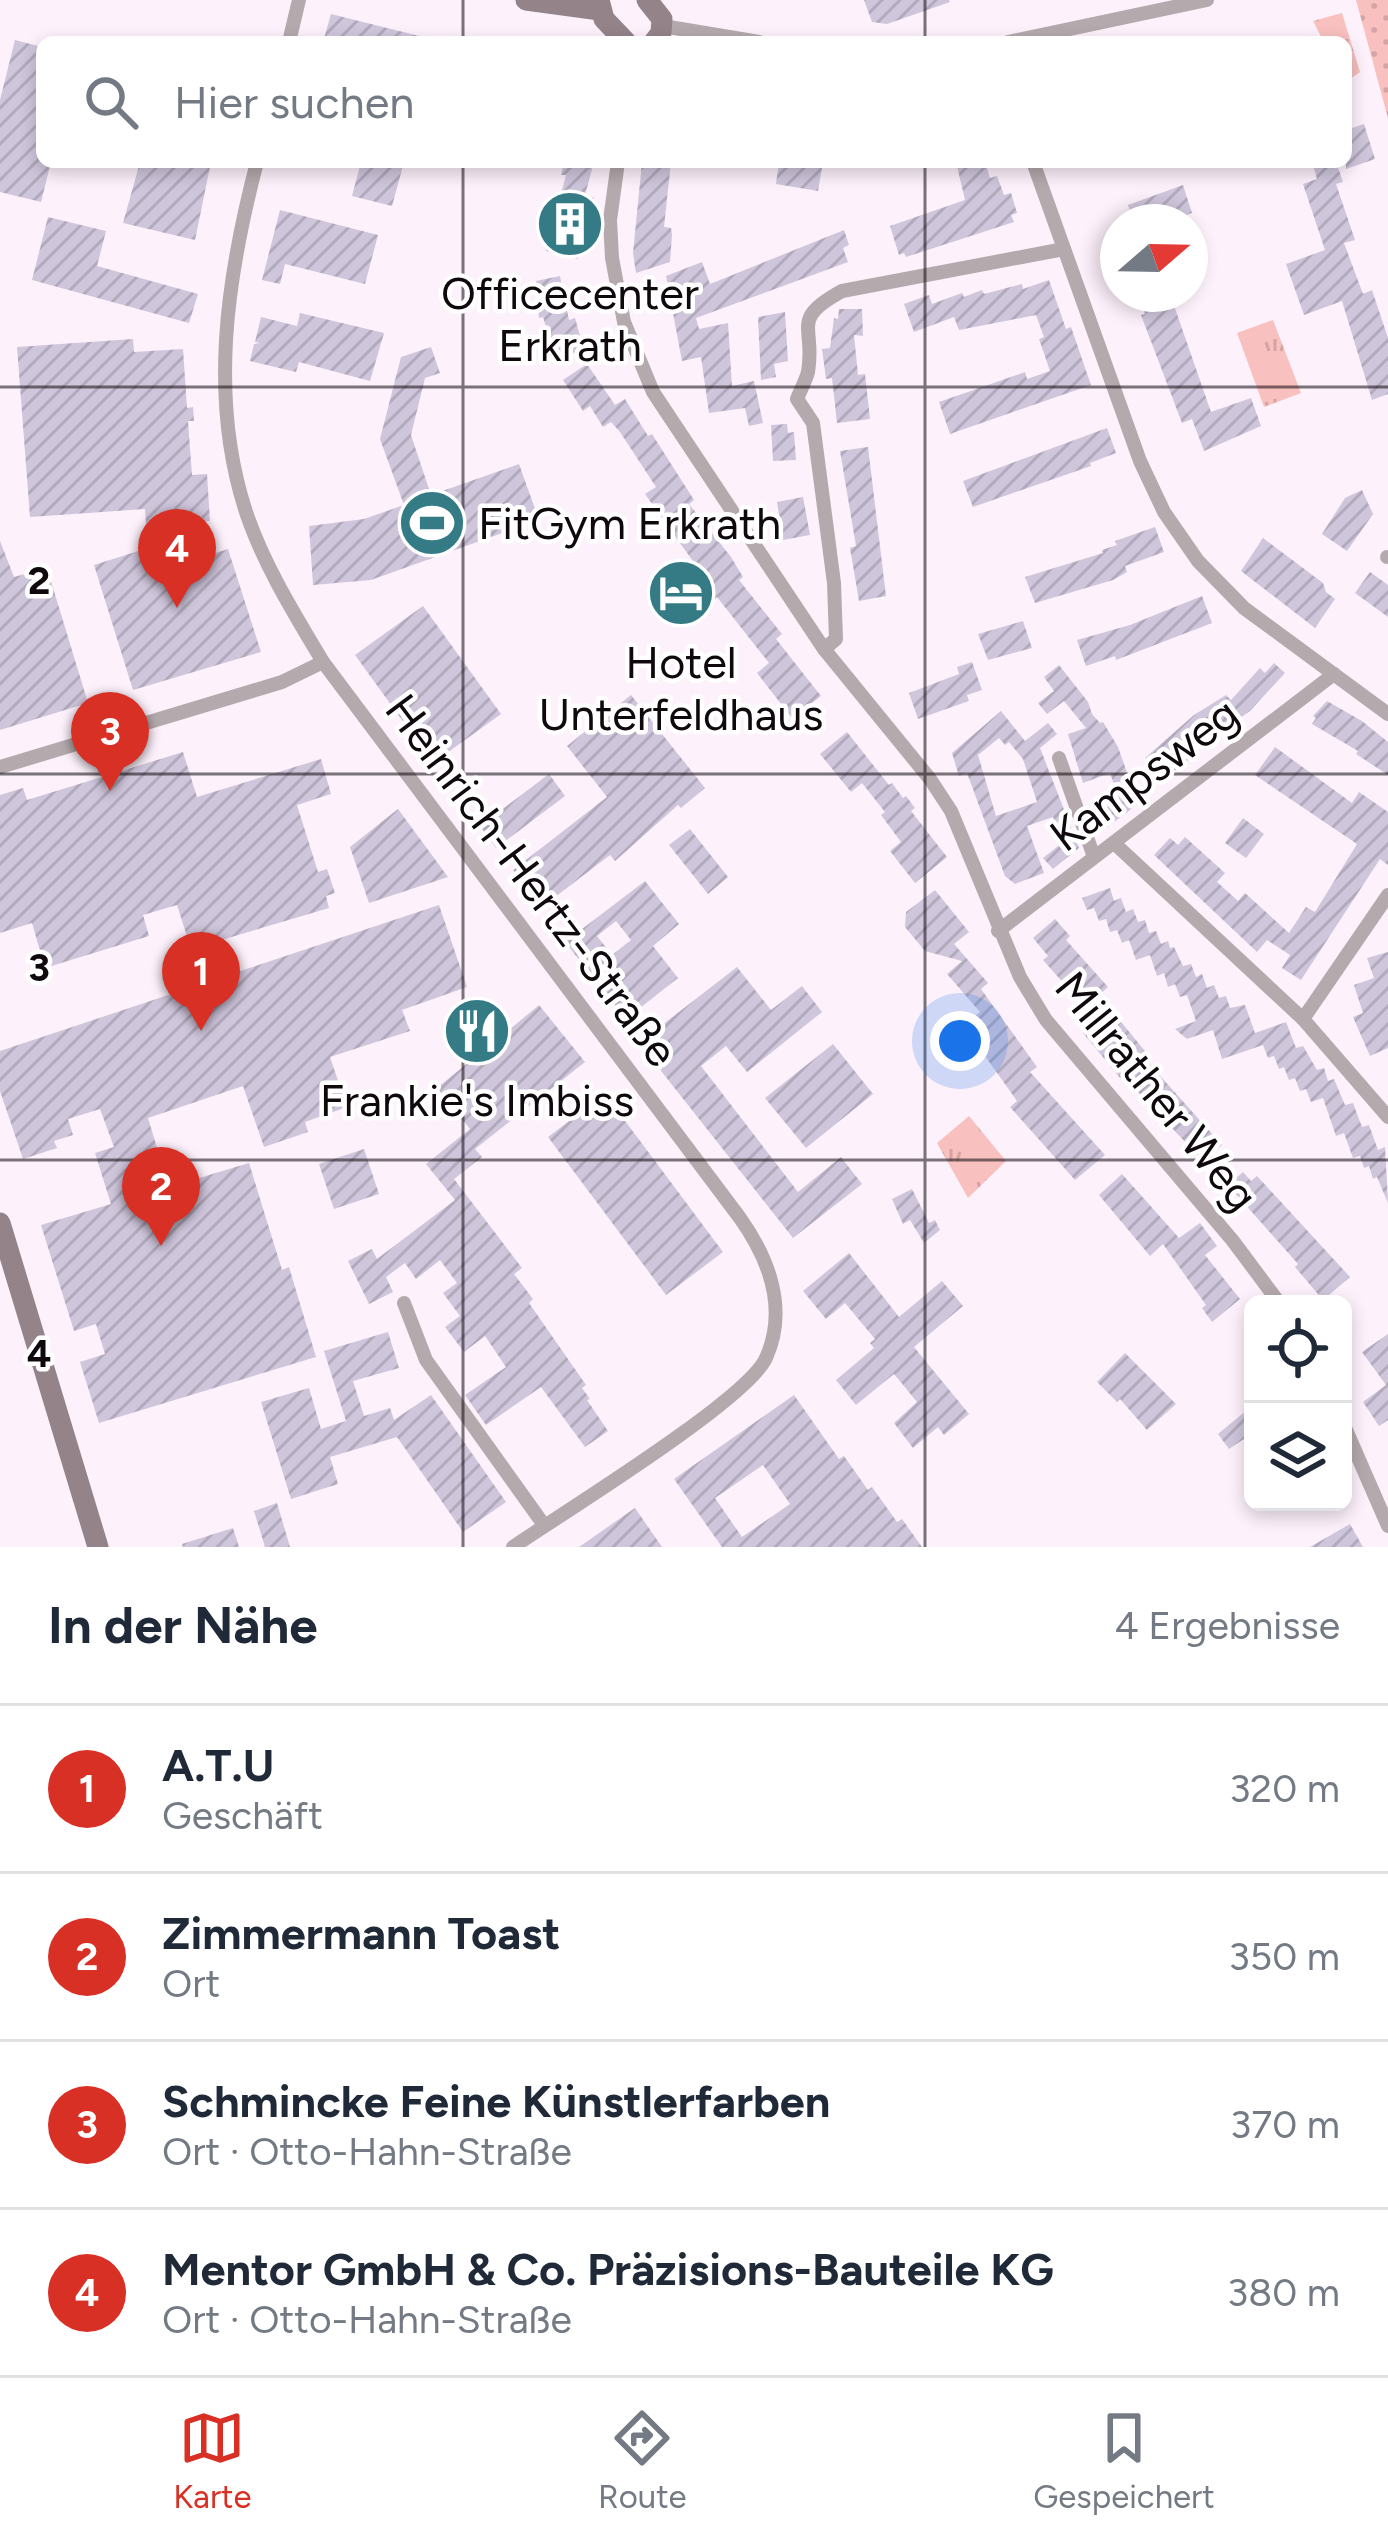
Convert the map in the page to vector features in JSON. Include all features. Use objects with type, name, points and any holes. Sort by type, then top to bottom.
[{"type":"street","points":[[290,36],[299,0]]},
{"type":"street","points":[[526,0],[600,5],[622,36]]},
{"type":"street","points":[[647,0],[659,12],[658,34]]},
{"type":"street","points":[[1036,36],[1207,0]]},
{"type":"street","name":"Heinrich-Hertz-Straße","points":[[256,168],[236,251],[224,390],[250,523],[323,662],[740,1218],[764,1251],[772,1279],[772,1337],[764,1363],[730,1397],[513,1547]]},
{"type":"street","name":"Millrather Weg","points":[[618,168],[610,220],[612,258],[624,322],[653,392],[824,649],[930,778],[951,812],[998,931],[1046,1020],[1273,1295]]},
{"type":"street","points":[[1035,168],[1140,461],[1164,512],[1219,585],[1244,608],[1388,714]]},
{"type":"street","points":[[824,649],[836,639],[834,583],[813,423],[796,399],[808,371],[811,315],[818,304],[842,291],[1064,249]]},
{"type":"street","points":[[0,767],[282,682],[323,662]]},
{"type":"street","name":"Kampsweg","points":[[998,931],[1334,674]]},
{"type":"street","points":[[1059,758],[1094,857]]},
{"type":"street","points":[[1114,843],[1303,1019],[1388,1117]]},
{"type":"street","points":[[1303,1019],[1388,895]]},
{"type":"street","points":[[0,1223],[98,1547]]},
{"type":"street","points":[[404,1303],[426,1360],[544,1526]]},
{"type":"street","points":[[1352,1444],[1388,1526]]},
{"type":"green space","points":[[1356,0],[1388,0],[1388,118]]},
{"type":"green space","points":[[1342,13],[1349,36],[1321,36],[1313,21]]},
{"type":"green space","points":[[1352,46],[1360,72],[1352,78]]},
{"type":"green space","points":[[1273,320],[1301,393],[1264,407],[1237,333]]},
{"type":"green space","points":[[969,1116],[1006,1161],[968,1198],[937,1143]]},
{"type":"building","points":[[864,0],[950,2],[887,24],[872,22]]},
{"type":"building","points":[[331,14],[419,36],[325,36]]},
{"type":"building","points":[[15,40],[36,45],[36,168],[50,168],[41,202],[0,192],[0,100]]},
{"type":"building","points":[[1364,124],[1375,159],[1352,167],[1352,128]]},
{"type":"building","points":[[138,168],[210,168],[195,240],[123,223]]},
{"type":"building","name":"Officecenter Erkrath","points":[[359,168],[402,168],[392,206],[352,196]]},
{"type":"building","name":"Officecenter Erkrath","points":[[563,168],[592,168],[585,195],[594,198],[578,259],[546,251],[566,175],[561,175]]},
{"type":"building","points":[[641,168],[670,168],[664,227],[671,228],[670,262],[636,273],[633,253]]},
{"type":"building","points":[[778,168],[822,168],[818,191],[776,184]]},
{"type":"building","points":[[957,168],[987,168],[990,178],[997,176],[1004,195],[1011,193],[1017,213],[1011,215],[1014,222],[906,257],[899,255],[890,226],[965,200]]},
{"type":"building","points":[[1314,168],[1338,168],[1343,182],[1336,184],[1355,240],[1344,243],[1363,294],[1372,290],[1388,338],[1388,394],[1372,400],[1342,301],[1304,315],[1286,264],[1325,250],[1303,184],[1317,179]]},
{"type":"building","points":[[1183,185],[1189,204],[1131,204]]},
{"type":"building","points":[[280,210],[378,235],[365,284],[285,264],[280,284],[262,280]]},
{"type":"building","points":[[48,217],[106,231],[97,266],[198,294],[189,323],[32,280]]},
{"type":"building","points":[[844,230],[848,262],[696,318],[699,329],[728,323],[732,386],[754,381],[763,423],[749,426],[745,408],[709,413],[701,357],[682,361],[666,276],[702,262],[710,284]]},
{"type":"building","points":[[560,276],[569,320],[575,318],[584,350],[556,358],[543,317],[539,318],[536,281]]},
{"type":"building","points":[[1049,280],[1091,385],[950,434],[939,402],[1025,372],[1027,379],[1050,371],[1039,339],[1044,337],[1036,315],[959,330],[954,317],[914,332],[904,304],[929,295],[932,304],[962,293],[964,297],[982,290],[984,294],[1022,284],[1023,289]]},
{"type":"building","points":[[839,309],[862,309],[863,336],[854,335],[870,419],[837,423],[832,378],[826,379],[822,349],[830,348]]},
{"type":"building","points":[[785,312],[788,361],[774,364],[776,377],[761,380],[758,317]]},
{"type":"building","points":[[1176,312],[1211,412],[1251,398],[1261,426],[1204,451],[1192,419],[1182,423],[1141,315]]},
{"type":"building","points":[[300,313],[384,333],[370,381],[299,362],[296,372],[250,361],[254,344],[260,343],[255,342],[261,317],[297,326]]},
{"type":"building","points":[[133,339],[134,352],[183,349],[187,408],[193,407],[194,421],[188,421],[192,475],[207,474],[210,521],[146,525],[145,509],[30,517],[17,347]]},
{"type":"building","name":"FitGym Erkrath","points":[[431,347],[440,373],[425,378],[411,435],[431,495],[519,464],[539,520],[371,580],[313,585],[309,526],[364,519],[404,505],[380,439],[401,357]]},
{"type":"building","points":[[587,364],[615,405],[625,399],[648,436],[652,434],[694,500],[689,504],[782,634],[776,639],[821,696],[792,718],[757,673],[769,663],[700,582],[705,578],[645,494],[656,487],[620,432],[611,422],[603,427],[590,406],[583,411],[563,380]]},
{"type":"building","points":[[787,424],[788,433],[794,432],[796,460],[773,461],[771,425]]},
{"type":"building","points":[[1107,428],[1116,453],[973,507],[963,481]]},
{"type":"building","points":[[868,447],[886,596],[859,601],[850,548],[856,546],[840,451]]},
{"type":"building","points":[[1362,490],[1373,514],[1347,551],[1322,534],[1345,498]]},
{"type":"building","points":[[803,497],[810,535],[783,540],[777,502]]},
{"type":"building","points":[[1155,527],[1164,552],[1125,566],[1127,572],[1113,580],[1035,603],[1025,577],[1103,553],[1117,545],[1115,541]]},
{"type":"building","points":[[1263,538],[1323,583],[1335,599],[1315,628],[1241,571]]},
{"type":"building","points":[[0,541],[14,577],[47,568],[88,703],[0,730]]},
{"type":"building","points":[[151,547],[155,559],[189,549],[193,560],[228,549],[261,652],[133,690],[94,565]]},
{"type":"building","points":[[1370,572],[1388,585],[1388,617],[1355,593]]},
{"type":"building","points":[[1202,596],[1212,623],[1116,660],[1115,656],[1086,666],[1077,640]]},
{"type":"building","points":[[423,606],[501,714],[433,763],[355,655]]},
{"type":"building","points":[[1023,621],[1032,648],[988,660],[978,634]]},
{"type":"building","points":[[972,662],[982,690],[967,695],[969,701],[918,719],[909,693],[959,674],[957,667]]},
{"type":"building","points":[[1274,663],[1285,673],[1250,711],[1192,751],[1195,755],[1162,780],[1145,758],[1194,715],[1226,695],[1231,700],[1260,668],[1265,673]]},
{"type":"building","points":[[1059,665],[1118,747],[1138,804],[1102,831],[1092,818],[1119,798],[1110,773],[1083,783],[1068,734],[1086,728],[1064,701],[1047,714],[1038,703],[1054,691],[1044,677]]},
{"type":"building","points":[[631,695],[705,788],[681,808],[678,805],[615,861],[610,855],[542,907],[513,870],[607,797],[567,746]]},
{"type":"building","points":[[1327,701],[1388,742],[1388,775],[1312,724]]},
{"type":"building","points":[[1001,711],[1025,741],[1048,723],[1057,734],[1040,748],[1079,848],[1053,869],[1043,858],[1062,843],[1053,817],[1027,826],[1044,873],[1015,884],[1005,876],[967,773],[959,776],[952,753]],"holes":[[[999,738],[1005,745],[1009,742],[1023,759],[1037,802],[996,816],[978,755]]]},
{"type":"building","points":[[847,732],[889,785],[906,796],[915,808],[911,811],[947,857],[915,883],[890,851],[901,842],[881,815],[885,812],[862,783],[851,792],[820,754]]},
{"type":"building","points":[[1275,747],[1352,803],[1359,792],[1388,812],[1388,865],[1380,859],[1301,980],[1282,968],[1290,955],[1267,940],[1257,952],[1154,855],[1170,838],[1178,845],[1185,837],[1225,873],[1217,882],[1238,901],[1245,893],[1289,933],[1306,907],[1315,912],[1357,844],[1255,775]]},
{"type":"building","points":[[183,752],[197,797],[321,759],[331,794],[297,805],[318,872],[327,869],[335,893],[326,896],[329,908],[191,949],[177,905],[143,915],[149,936],[45,968],[32,923],[0,933],[0,795],[23,788],[27,800]]},
{"type":"building","points":[[549,774],[565,796],[496,848],[480,826]]},
{"type":"building","points":[[398,809],[448,877],[369,903],[350,847]]},
{"type":"building","points":[[1243,818],[1264,834],[1246,858],[1225,843]]},
{"type":"building","points":[[690,829],[728,877],[708,894],[669,845]]},
{"type":"building","points":[[645,881],[679,924],[653,946],[678,978],[626,1019],[565,942]],"holes":[[[616,921],[631,940],[612,955],[597,936]]]},
{"type":"building","points":[[1110,888],[1114,901],[1121,898],[1126,912],[1133,909],[1138,922],[1145,920],[1149,933],[1156,931],[1161,944],[1168,941],[1183,966],[1191,964],[1196,977],[1202,974],[1207,988],[1214,985],[1219,998],[1226,996],[1230,1008],[1245,1005],[1255,1033],[1286,1022],[1296,1048],[1303,1046],[1317,1070],[1324,1068],[1328,1081],[1334,1079],[1345,1105],[1353,1103],[1362,1127],[1369,1125],[1378,1150],[1385,1147],[1388,1203],[1369,1166],[1364,1168],[1360,1156],[1353,1158],[1344,1133],[1336,1136],[1323,1098],[1311,1102],[1306,1089],[1300,1091],[1295,1078],[1289,1080],[1284,1067],[1279,1069],[1274,1056],[1268,1058],[1263,1045],[1222,1059],[1213,1030],[1187,1039],[1175,1029],[1196,1021],[1187,995],[1180,997],[1175,984],[1168,987],[1164,973],[1157,976],[1150,955],[1136,960],[1129,940],[1122,943],[1117,930],[1110,932],[1106,919],[1099,921],[1094,908],[1087,910],[1082,898]]},
{"type":"building","points":[[935,890],[969,932],[954,944],[988,983],[981,989],[1037,1067],[1030,1072],[1105,1155],[1075,1180],[1010,1107],[1017,1101],[963,1025],[980,1012],[947,974],[962,961],[925,951],[905,927],[906,912]]},
{"type":"building","points":[[439,905],[467,987],[402,1010],[410,1031],[330,1057],[347,1107],[305,1122],[308,1132],[264,1147],[243,1086],[148,1118],[169,1187],[249,1163],[282,1270],[289,1267],[316,1357],[99,1423],[80,1362],[105,1354],[96,1324],[74,1331],[41,1225],[111,1204],[95,1153],[114,1147],[100,1109],[68,1119],[73,1135],[54,1141],[57,1148],[23,1159],[0,1091],[0,1051]]},
{"type":"building","points":[[1055,919],[1070,936],[1066,940],[1108,987],[1099,995],[1149,1056],[1145,1059],[1222,1145],[1203,1161],[1121,1079],[1083,1033],[1097,1021],[1043,960],[1048,956],[1033,938]]},
{"type":"building","points":[[1388,952],[1388,1048],[1370,1056],[1353,1017],[1363,1013],[1354,985],[1374,978],[1367,958]]},
{"type":"building","points":[[737,967],[771,1010],[802,986],[822,1012],[747,1072],[726,1046],[701,1066],[798,1192],[841,1157],[862,1184],[793,1238],[639,1043]]},
{"type":"building","points":[[539,1005],[585,1062],[475,1149],[482,1157],[454,1179],[522,1268],[514,1274],[533,1299],[529,1303],[586,1385],[582,1388],[587,1400],[608,1431],[585,1447],[541,1387],[486,1425],[465,1395],[506,1367],[485,1336],[464,1352],[445,1327],[460,1316],[443,1293],[457,1283],[440,1260],[416,1279],[405,1263],[386,1277],[393,1292],[369,1304],[348,1261],[372,1249],[377,1259],[455,1200],[426,1164],[470,1129],[437,1088],[480,1053],[465,1034],[483,1020],[498,1039]]},
{"type":"building","points":[[833,1044],[873,1094],[806,1148],[765,1098]]},
{"type":"building","points":[[605,1094],[723,1252],[666,1295],[548,1137]]},
{"type":"building","points":[[364,1149],[379,1194],[334,1209],[319,1164]]},
{"type":"building","points":[[1243,1172],[1251,1181],[1257,1176],[1350,1277],[1329,1295],[1319,1295],[1295,1267],[1298,1264],[1228,1185]]},
{"type":"building","points":[[1122,1174],[1179,1238],[1200,1223],[1217,1246],[1205,1255],[1240,1299],[1212,1322],[1202,1308],[1206,1305],[1163,1244],[1150,1256],[1099,1195]]},
{"type":"building","points":[[912,1189],[929,1223],[935,1220],[940,1230],[924,1243],[910,1220],[903,1224],[892,1199]]},
{"type":"building","points":[[849,1253],[899,1317],[942,1281],[963,1306],[914,1347],[969,1414],[944,1435],[938,1427],[913,1448],[894,1423],[917,1402],[894,1374],[856,1405],[836,1380],[874,1348],[870,1343],[875,1339],[845,1303],[826,1319],[803,1291]]},
{"type":"building","points":[[388,1332],[399,1368],[353,1381],[364,1416],[390,1408],[394,1420],[431,1395],[506,1502],[463,1532],[397,1437],[330,1457],[338,1484],[291,1499],[261,1402],[309,1388],[321,1429],[346,1421],[324,1351]]},
{"type":"building","points":[[1388,1334],[1388,1420],[1379,1426],[1363,1402],[1386,1385],[1362,1352]]},
{"type":"building","points":[[1125,1353],[1176,1404],[1147,1430],[1120,1399],[1117,1402],[1097,1382]]},
{"type":"building","points":[[794,1395],[839,1459],[844,1456],[868,1490],[872,1487],[922,1547],[722,1547],[674,1479]],"holes":[[[763,1465],[790,1504],[742,1537],[715,1498]]]},
{"type":"building","points":[[1244,1412],[1244,1439],[1229,1449],[1218,1434]]},
{"type":"building","points":[[277,1503],[290,1547],[265,1547],[254,1511]]},
{"type":"building","points":[[635,1508],[662,1547],[579,1547]]},
{"type":"building","points":[[1350,1524],[1363,1547],[1310,1547]]},
{"type":"building","points":[[233,1528],[239,1547],[183,1547],[182,1544]]},
{"type":"place","name":"Officecenter Erkrath","points":[[570,224]]},
{"type":"place","name":"FitGym Erkrath","points":[[432,523]]},
{"type":"place","name":"Hotel Unterfeldhaus","points":[[681,593]]},
{"type":"place","name":"Mentor GmbH & Co. Präzisions-Bauteile KG","points":[[177,608]]},
{"type":"place","name":"Schmincke Feine Künstlerfarben","points":[[110,791]]},
{"type":"place","name":"A.T.U","points":[[201,1031]]},
{"type":"place","name":"Frankie's Imbiss","points":[[477,1031]]},
{"type":"place","name":"Zimmermann Toast","points":[[161,1246]]}]
